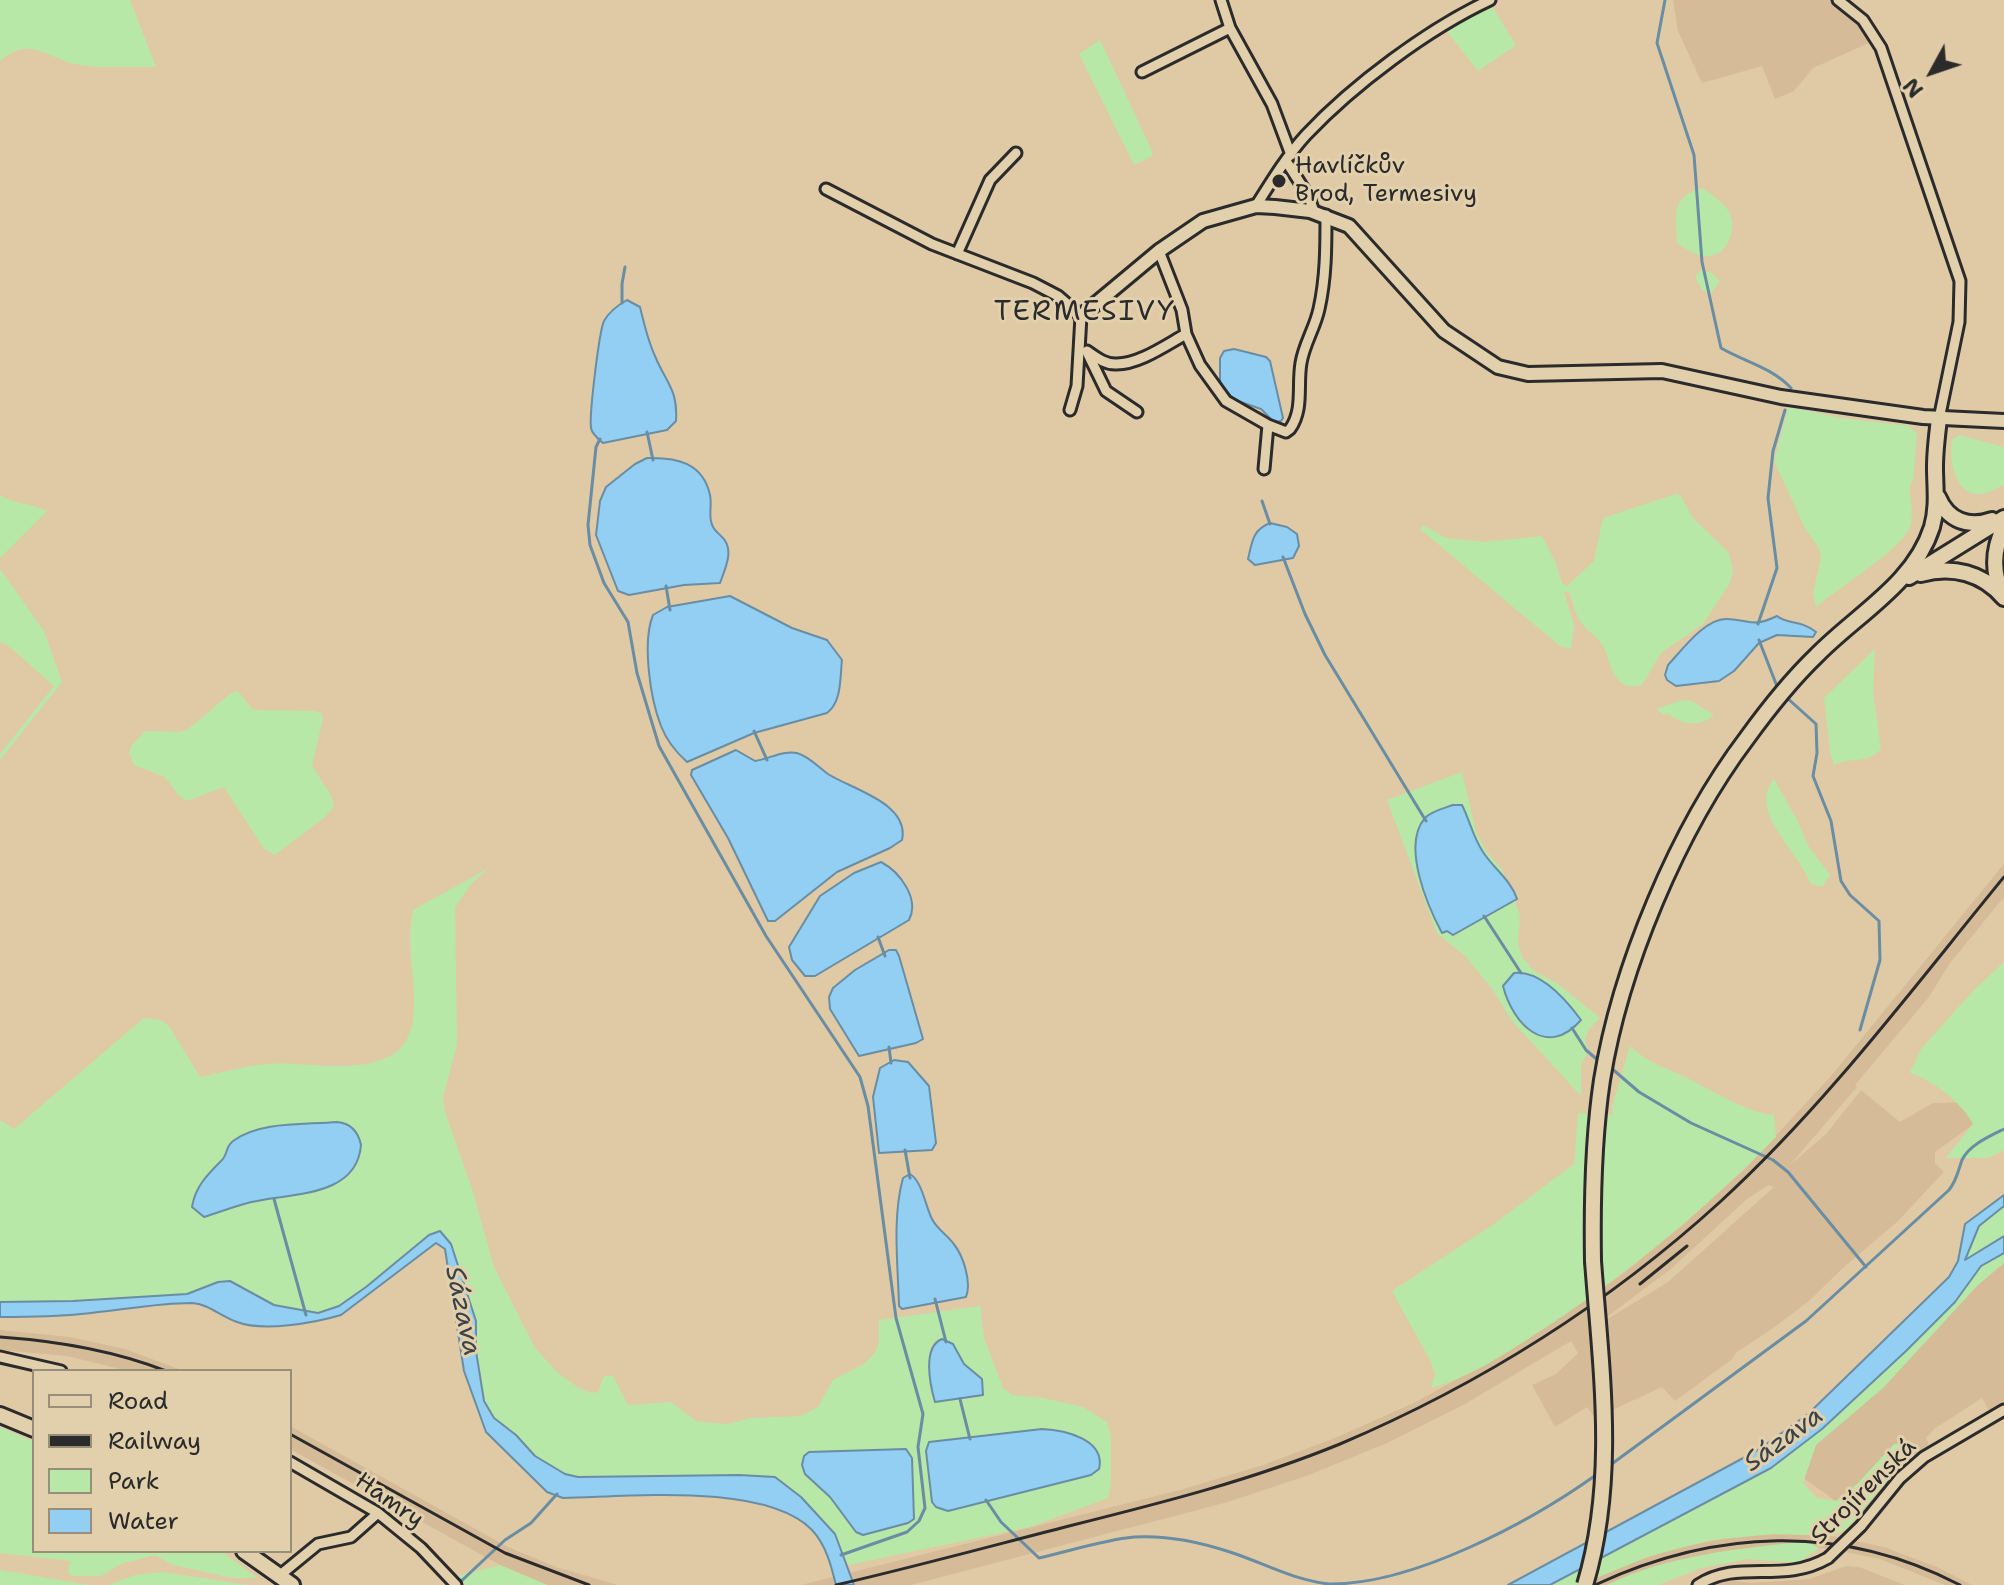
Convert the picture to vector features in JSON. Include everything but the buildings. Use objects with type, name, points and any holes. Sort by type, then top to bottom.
[{"type":"main road","points":[[1898,583],[1915,562],[1928,538],[1938,497],[1935,449],[1939,419]]},
{"type":"main road","points":[[1938,497],[1948,513],[1965,523],[1978,524],[2004,516]]},
{"type":"main road","points":[[1585,1585],[1598,1529],[1605,1435],[1593,1261],[1592,1186],[1603,1077],[1638,950],[1662,890],[1709,796],[1766,712],[1831,641],[1898,583],[2004,516]]},
{"type":"main road","points":[[2004,527],[1996,550],[1995,566],[2004,598]]},
{"type":"main road","points":[[1898,583],[1928,572],[1957,571],[1983,580],[2004,598]]},
{"type":"main road","points":[[0,1415],[32,1428]]},
{"type":"main road","points":[[247,1553],[285,1581]]},
{"type":"street","points":[[1159,251],[1182,310],[1186,334],[1200,365],[1217,390],[1226,401],[1286,432],[1300,404],[1298,380],[1302,353],[1319,312],[1325,264],[1320,214],[1288,158],[1272,104],[1230,28],[1221,0]]},
{"type":"street","points":[[1256,206],[1305,136],[1350,94],[1436,30],[1490,0]]},
{"type":"street","points":[[1838,0],[1863,20],[1881,48],[1958,271],[1960,312],[1939,419]]},
{"type":"street","points":[[1142,72],[1230,28]]},
{"type":"street","points":[[957,254],[990,180],[1016,153]]},
{"type":"street","points":[[826,189],[957,254],[1033,283],[1058,296],[1081,316],[1077,386],[1070,410]]},
{"type":"street","points":[[1081,316],[1159,251],[1203,221],[1256,206],[1320,214],[1349,226],[1444,331],[1498,367],[1528,374],[1662,371],[1781,397],[1939,419],[2004,421]]},
{"type":"street","points":[[1087,351],[1100,360],[1118,365],[1186,334]]},
{"type":"street","points":[[1081,340],[1106,391],[1137,412]]},
{"type":"street","points":[[1264,469],[1268,425]]},
{"type":"street","points":[[0,1357],[52,1369]]},
{"type":"street","name":"Strojírenská","points":[[1698,1585],[1731,1571],[1797,1571],[1828,1558],[1861,1526],[1900,1478],[1924,1457],[2004,1410]]},
{"type":"street","name":"Hamry","points":[[292,1463],[378,1513],[421,1548],[454,1584]]},
{"type":"street","points":[[285,1581],[318,1544],[351,1537],[378,1513]]},
{"type":"shaded area","points":[[1673,0],[1846,0],[1863,15],[1880,38],[1813,68],[1794,91],[1775,99],[1762,66],[1702,83],[1678,31]]},
{"type":"shaded area","points":[[2004,864],[2004,897],[1950,963],[1929,997],[1789,1166],[1826,1134],[1861,1090],[1900,1122],[1933,1103],[1968,1102],[1974,1124],[1935,1152],[1935,1163],[1944,1172],[1898,1221],[1809,1301],[1675,1401],[1662,1387],[1595,1418],[1587,1407],[1555,1427],[1532,1385],[1556,1374],[1578,1353],[1571,1341],[1465,1404],[1387,1443],[1309,1475],[1228,1502],[911,1585],[801,1585],[1180,1490],[1263,1465],[1335,1438],[1416,1402],[1525,1341],[1624,1273],[1747,1167],[1831,1076]],"holes":[[[1769,1185],[1774,1187],[1668,1282],[1588,1331],[1672,1268],[1747,1199]]]},
{"type":"shaded area","points":[[2004,1259],[2004,1404],[1990,1412],[1982,1398],[1934,1429],[1926,1438],[1929,1445],[1905,1463],[1859,1518],[1798,1474],[1786,1459]]},
{"type":"shaded area","points":[[0,1330],[70,1337],[125,1349],[179,1369],[120,1369],[67,1356],[0,1350]]},
{"type":"shaded area","points":[[292,1427],[508,1547],[556,1567],[618,1585],[547,1585],[500,1565],[292,1450]]},
{"type":"shaded area","points":[[1804,1533],[1884,1547],[1937,1567],[1972,1585],[1945,1585],[1880,1559],[1804,1546],[1714,1553],[1654,1568],[1610,1585],[1579,1585],[1618,1567],[1680,1547],[1740,1536]]},
{"type":"shaded area","points":[[1846,1566],[1859,1567],[1905,1585],[1708,1585],[1730,1580],[1751,1583],[1809,1579]]},
{"type":"green space","points":[[0,0],[130,0],[156,67],[84,66],[29,49],[10,53],[0,61]]},
{"type":"green space","points":[[1491,5],[1516,45],[1478,71],[1445,29]]},
{"type":"green space","points":[[1100,40],[1152,151],[1152,156],[1134,165],[1079,54]]},
{"type":"green space","points":[[1702,188],[1725,206],[1732,225],[1723,249],[1708,256],[1693,253],[1677,243],[1676,215],[1680,202]]},
{"type":"green space","points":[[1701,270],[1712,273],[1720,282],[1710,294],[1702,290],[1695,277]]},
{"type":"green space","points":[[1788,407],[1841,418],[1909,426],[1917,434],[1910,490],[1912,514],[1905,536],[1816,607],[1813,593],[1821,558],[1819,548],[1806,530],[1774,461]]},
{"type":"green space","points":[[1959,435],[2004,447],[2004,485],[1982,494],[1964,488],[1955,474],[1951,456],[1952,440]]},
{"type":"green space","points":[[1676,494],[1681,496],[1692,517],[1729,553],[1733,572],[1730,583],[1703,624],[1661,653],[1642,685],[1625,685],[1619,681],[1601,643],[1579,620],[1570,593],[1564,592],[1574,625],[1571,649],[1561,647],[1420,529],[1423,525],[1446,538],[1486,542],[1542,536],[1562,583],[1567,586],[1594,561],[1603,518]]},
{"type":"green space","points":[[0,495],[47,511],[0,558]]},
{"type":"green space","points":[[0,569],[44,631],[62,682],[0,760],[0,754],[54,686],[0,642]]},
{"type":"green space","points":[[1875,649],[1873,692],[1881,749],[1864,759],[1834,765],[1824,698]]},
{"type":"green space","points":[[238,691],[251,708],[257,710],[316,711],[323,718],[312,766],[331,795],[334,806],[325,817],[275,855],[264,849],[224,787],[187,801],[178,795],[165,777],[134,765],[129,753],[145,731],[187,730],[231,693]]},
{"type":"green space","points":[[1683,700],[1691,701],[1714,715],[1702,722],[1690,723],[1667,713],[1664,715],[1656,709]]},
{"type":"green space","points":[[1462,772],[1476,832],[1486,851],[1502,870],[1520,915],[1518,944],[1522,957],[1534,971],[1558,984],[1600,1018],[1586,1037],[1589,1050],[1581,1065],[1581,1096],[1512,1021],[1493,990],[1466,957],[1437,933],[1387,800]]},
{"type":"green space","points":[[1774,779],[1809,847],[1830,875],[1823,886],[1810,883],[1771,818],[1767,792]]},
{"type":"green space","points":[[489,868],[470,885],[455,908],[457,1044],[443,1098],[494,1267],[535,1348],[558,1373],[591,1393],[598,1392],[603,1378],[613,1376],[628,1405],[671,1402],[696,1421],[727,1424],[752,1418],[801,1416],[818,1407],[833,1380],[864,1364],[875,1353],[879,1342],[879,1320],[980,1306],[984,1338],[1003,1388],[1012,1395],[1083,1407],[1107,1422],[1111,1435],[1108,1498],[1030,1527],[848,1565],[835,1534],[739,1475],[578,1477],[565,1474],[535,1457],[516,1435],[494,1418],[484,1401],[476,1351],[476,1321],[440,1232],[339,1306],[318,1313],[274,1305],[230,1281],[217,1282],[187,1294],[0,1302],[0,1120],[14,1129],[144,1018],[160,1020],[169,1026],[200,1077],[266,1064],[353,1066],[393,1054],[406,1041],[413,1019],[410,938],[413,910]],"holes":[[[336,1122],[349,1125],[360,1140],[360,1151],[350,1171],[332,1186],[232,1209],[207,1176],[226,1156],[230,1144],[254,1132],[295,1124]],[[944,1339],[953,1344],[965,1366],[982,1379],[983,1395],[935,1402],[930,1349],[936,1340]],[[1046,1429],[1085,1441],[1100,1460],[1091,1474],[948,1511],[933,1504],[929,1442]],[[906,1449],[912,1458],[914,1519],[863,1535],[856,1532],[830,1497],[807,1476],[802,1461],[807,1452]]]},
{"type":"green space","points":[[2004,962],[2004,1150],[1988,1158],[1946,1158],[1973,1124],[1946,1093],[1910,1073],[1921,1049]]},
{"type":"green space","points":[[1630,1046],[1651,1062],[1730,1101],[1774,1115],[1776,1137],[1690,1218],[1599,1291],[1497,1358],[1431,1388],[1435,1374],[1431,1362],[1392,1291],[1494,1224],[1574,1164],[1578,1113],[1613,1115],[1612,1107]]},
{"type":"green space","points":[[2004,1206],[2004,1236],[1965,1261],[1979,1226]]},
{"type":"green space","points":[[2004,1253],[2004,1263],[1977,1286],[1883,1388],[1816,1445],[1803,1483],[1817,1498],[1836,1501],[1857,1484],[1894,1444],[1912,1442],[1888,1480],[1846,1529],[1832,1536],[1774,1534],[1711,1540],[1650,1556],[1579,1585],[1550,1585],[1771,1468],[1822,1429],[1955,1302],[1981,1266]]},
{"type":"green space","points":[[0,1427],[32,1441],[32,1553],[224,1553],[257,1578],[232,1578],[173,1565],[155,1555],[121,1564],[101,1576],[71,1576],[68,1572],[70,1561],[0,1553]]},
{"type":"green space","points":[[1806,1541],[1819,1548],[1798,1563],[1747,1559],[1701,1568],[1658,1585],[1607,1585],[1679,1560]]},
{"type":"green space","points":[[500,1565],[547,1585],[466,1585],[458,1576]]},
{"type":"green space","points":[[0,1570],[82,1584],[92,1585],[0,1585]]},
{"type":"green space","points":[[162,1572],[248,1585],[109,1585],[135,1575]]},
{"type":"water","points":[[627,300],[640,307],[646,332],[673,393],[676,421],[667,430],[603,443],[591,428],[602,328],[614,309]]},
{"type":"water","points":[[1234,349],[1266,357],[1270,361],[1283,418],[1281,421],[1274,422],[1261,409],[1235,400],[1220,383],[1220,358],[1224,351]]},
{"type":"water","points":[[647,458],[687,464],[707,484],[714,529],[728,546],[727,564],[720,583],[684,585],[629,595],[618,591],[596,535],[600,501],[606,487]]},
{"type":"water","points":[[1270,523],[1287,527],[1297,534],[1299,546],[1293,558],[1255,565],[1248,559],[1252,542],[1256,533]]},
{"type":"water","points":[[730,596],[792,628],[827,640],[842,660],[838,696],[827,713],[754,733],[687,762],[669,741],[657,714],[649,670],[650,626],[653,615],[667,607]]},
{"type":"water","points":[[1777,616],[1816,632],[1813,637],[1777,635],[1759,643],[1734,671],[1719,681],[1676,686],[1667,680],[1668,665],[1694,636],[1710,624],[1727,619],[1757,622]]},
{"type":"water","points":[[736,750],[755,761],[786,753],[806,757],[828,774],[888,807],[902,827],[902,840],[837,872],[775,921],[768,921],[728,838],[691,775],[692,770]]},
{"type":"water","points":[[1453,805],[1462,805],[1487,858],[1511,886],[1517,899],[1453,935],[1447,931],[1442,933],[1430,908],[1419,876],[1416,844],[1418,830],[1425,818]]},
{"type":"water","points":[[881,862],[895,872],[910,895],[912,912],[909,920],[815,976],[805,976],[792,960],[789,947],[820,896],[854,873]]},
{"type":"water","points":[[889,950],[896,950],[899,956],[923,1039],[859,1056],[830,1009],[829,997],[833,988],[855,970]]},
{"type":"water","points":[[1514,973],[1534,976],[1543,982],[1561,996],[1581,1020],[1556,1037],[1544,1037],[1533,1032],[1515,1013],[1503,986]]},
{"type":"water","points":[[894,1060],[908,1062],[929,1086],[936,1143],[932,1150],[879,1153],[873,1097],[880,1068]]},
{"type":"water","points":[[337,1122],[353,1129],[361,1145],[357,1162],[336,1183],[306,1193],[244,1204],[204,1217],[192,1207],[202,1182],[223,1159],[230,1143],[269,1127]]},
{"type":"water","points":[[910,1174],[920,1188],[934,1223],[960,1254],[966,1269],[968,1291],[966,1297],[902,1309],[899,1306],[896,1242],[903,1178]]},
{"type":"water","name":"Sázava","points":[[2004,1195],[2004,1206],[1979,1226],[1965,1260],[2004,1236],[2004,1253],[1981,1266],[1955,1302],[1822,1429],[1771,1468],[1550,1585],[1508,1585],[1758,1450],[1808,1414],[1949,1277],[1958,1261],[1965,1224]]},
{"type":"water","name":"Sázava","points":[[440,1231],[451,1244],[476,1321],[476,1351],[484,1401],[494,1418],[516,1435],[535,1456],[565,1474],[578,1477],[775,1477],[801,1497],[835,1534],[854,1585],[836,1585],[824,1549],[812,1530],[790,1515],[762,1505],[694,1496],[563,1498],[547,1492],[486,1432],[464,1371],[445,1249],[436,1243],[341,1315],[303,1323],[248,1325],[192,1303],[61,1316],[0,1317],[0,1302],[187,1294],[218,1282],[230,1281],[274,1305],[318,1313],[339,1306],[429,1235]]},
{"type":"water","points":[[942,1339],[953,1344],[964,1364],[982,1379],[983,1395],[935,1402],[930,1358],[936,1343]]},
{"type":"water","points":[[1042,1429],[1072,1434],[1090,1443],[1096,1450],[1099,1469],[1091,1475],[948,1511],[932,1502],[926,1451],[929,1442]]},
{"type":"water","points":[[906,1449],[912,1458],[914,1519],[863,1535],[856,1532],[830,1497],[805,1474],[802,1465],[804,1456],[809,1452]]},
{"type":"waterway","points":[[1665,0],[1657,43],[1694,155],[1702,262],[1721,348],[1766,370],[1791,388]]},
{"type":"waterway","points":[[622,303],[625,267]]},
{"type":"waterway","points":[[1758,624],[1777,568],[1768,498],[1773,451],[1785,410]]},
{"type":"waterway","points":[[647,432],[653,460]]},
{"type":"waterway","points":[[600,439],[596,447],[588,525],[590,545],[604,583],[628,622],[637,673],[659,746],[766,936],[860,1077],[868,1106],[896,1318],[923,1414],[918,1447],[925,1508],[919,1521],[907,1532],[841,1555]]},
{"type":"waterway","points":[[1262,501],[1270,524]]},
{"type":"waterway","points":[[1283,557],[1325,655],[1426,821]]},
{"type":"waterway","points":[[666,586],[670,610]]},
{"type":"waterway","points":[[1759,640],[1778,689]]},
{"type":"waterway","points":[[1786,697],[1816,724],[1817,753],[1813,776],[1831,821],[1841,881],[1850,895],[1879,921],[1880,960],[1860,1030]]},
{"type":"waterway","points":[[754,731],[767,760]]},
{"type":"waterway","points":[[1484,916],[1521,973]]},
{"type":"waterway","points":[[878,937],[885,956]]},
{"type":"waterway","points":[[1572,1028],[1586,1050],[1600,1062]]},
{"type":"waterway","points":[[889,1047],[891,1063]]},
{"type":"waterway","points":[[1610,1067],[1639,1092],[1691,1123],[1773,1160],[1788,1172],[1866,1267]]},
{"type":"waterway","points":[[1609,1466],[1806,1321],[1949,1190],[1962,1160],[1970,1150],[2004,1129]]},
{"type":"waterway","points":[[905,1150],[910,1178]]},
{"type":"waterway","points":[[274,1199],[306,1315]]},
{"type":"waterway","points":[[935,1299],[946,1342]]},
{"type":"waterway","points":[[960,1399],[970,1439]]},
{"type":"waterway","points":[[986,1500],[1001,1522],[1039,1558],[1122,1538],[1158,1537],[1207,1545],[1291,1575],[1329,1584],[1362,1582],[1397,1574],[1469,1548],[1538,1512],[1596,1475]]},
{"type":"waterway","points":[[457,1585],[505,1540],[531,1523],[557,1494]]},
{"type":"railway","points":[[836,1585],[1138,1509],[1273,1469],[1392,1421],[1540,1339],[1633,1275],[1759,1165],[1868,1045],[2004,877]]},
{"type":"railway","points":[[1640,1284],[1687,1246]]},
{"type":"railway","points":[[0,1337],[84,1348],[126,1357],[160,1369]]},
{"type":"railway","points":[[292,1435],[505,1553],[589,1585]]},
{"type":"railway","points":[[1595,1585],[1640,1566],[1686,1553],[1732,1544],[1778,1541],[1824,1543],[1870,1551],[1915,1565],[1960,1585]]},
{"type":"place","name":"Havlíčkův Brod, Termesivy","points":[[1279,181]]},
{"type":"district","name":"TERMESIVY","points":[[1085,313]]}]
